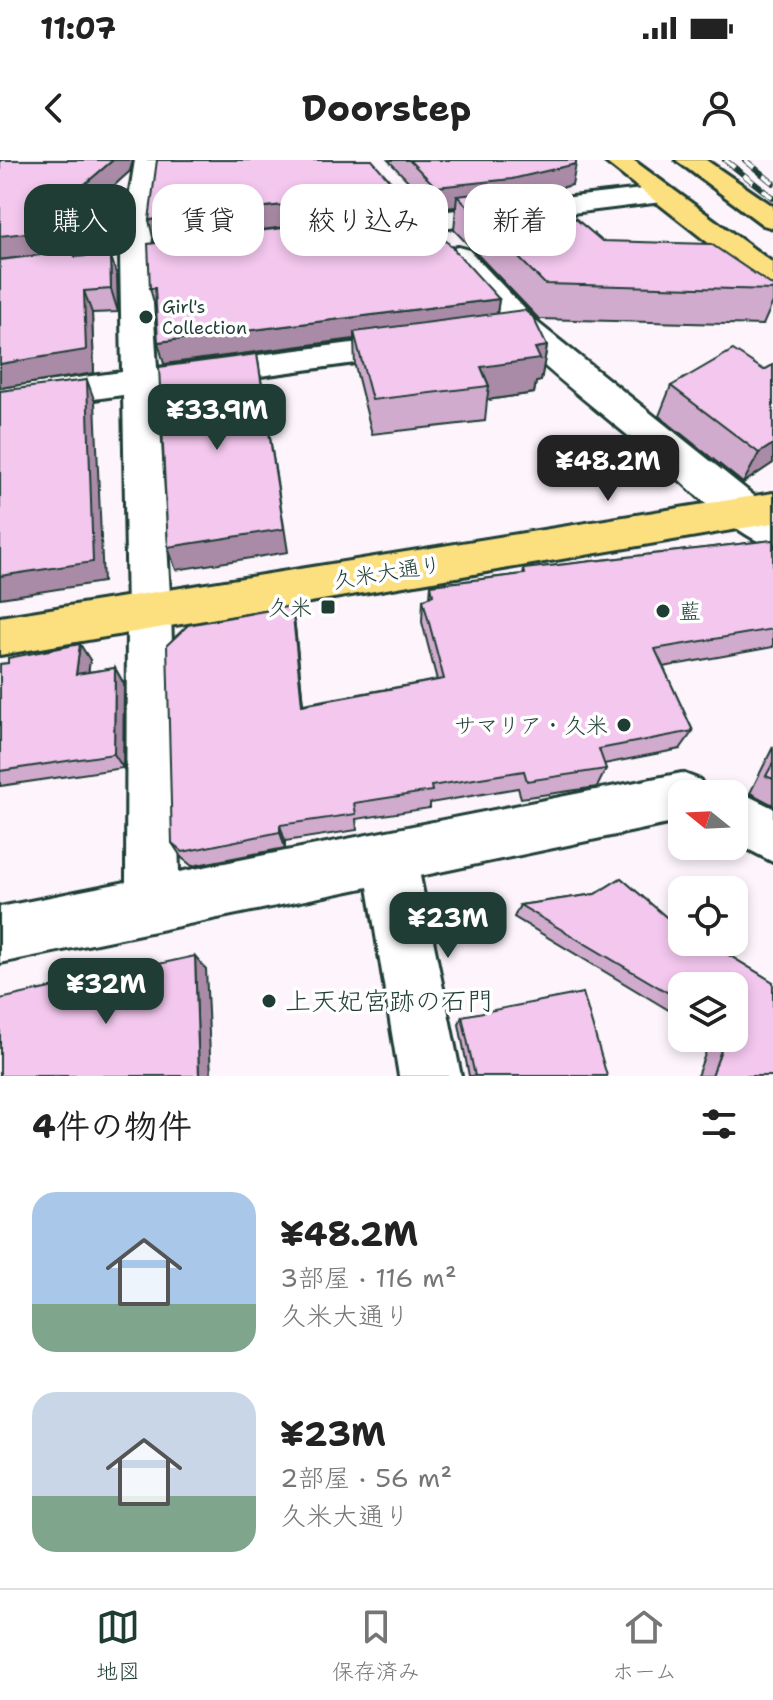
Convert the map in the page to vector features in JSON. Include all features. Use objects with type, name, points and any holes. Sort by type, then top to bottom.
[{"type":"main road","points":[[616,160],[773,278]]},
{"type":"main road","points":[[689,160],[773,219]]},
{"type":"main road","name":"久米大通り","points":[[0,636],[764,517]]},
{"type":"street","points":[[148,160],[150,254],[138,382],[149,612],[153,903]]},
{"type":"street","points":[[448,220],[660,195]]},
{"type":"street","points":[[448,246],[526,330],[764,517]]},
{"type":"street","points":[[101,260],[150,254]]},
{"type":"street","points":[[0,400],[526,330]]},
{"type":"street","points":[[0,935],[668,800]]},
{"type":"street","points":[[748,822],[773,836]]},
{"type":"street","points":[[390,858],[404,950],[430,1076]]},
{"type":"green space","points":[[24,216],[24,256],[29,256],[12,258],[5,217]]},
{"type":"building","points":[[0,160],[113,160],[85,184],[24,184],[24,233],[0,236]]},
{"type":"building","points":[[157,160],[372,160],[393,184],[280,184],[280,205],[264,207],[264,184],[154,184]]},
{"type":"building","points":[[409,160],[576,160],[576,164],[512,179],[448,186],[433,184]]},
{"type":"building","points":[[576,219],[602,241],[711,244],[773,286],[773,290],[545,284],[517,256],[576,256]]},
{"type":"building","points":[[280,228],[280,256],[448,256],[448,243],[499,299],[158,342],[155,288],[150,288],[148,244],[152,244],[152,256],[264,256],[264,230]]},
{"type":"building","points":[[33,256],[110,256],[111,289],[84,291],[86,350],[0,364],[0,260]]},
{"type":"building","points":[[524,310],[533,317],[547,346],[535,348],[540,359],[481,367],[489,386],[372,400],[354,332]]},
{"type":"building","points":[[733,350],[764,370],[773,365],[773,444],[759,453],[671,386]]},
{"type":"building","points":[[257,354],[284,529],[168,547],[159,367]]},
{"type":"building","points":[[87,380],[93,562],[0,576],[0,391]]},
{"type":"building","points":[[773,540],[773,629],[655,649],[693,731],[599,749],[606,769],[527,781],[524,771],[431,786],[432,791],[354,803],[356,814],[280,825],[280,832],[183,852],[172,843],[167,645],[188,625],[292,606],[302,705],[444,679],[423,600],[433,595],[431,585],[525,574],[524,569]]},
{"type":"building","points":[[80,644],[76,674],[115,668],[114,754],[0,771],[0,664],[8,663],[8,658]]},
{"type":"building","points":[[773,763],[773,779],[766,776]]},
{"type":"building","points":[[621,878],[668,918],[668,956],[730,956],[773,982],[773,1076],[712,1076],[720,1052],[748,1052],[748,972],[668,972],[668,993],[520,905],[595,894]]},
{"type":"building","points":[[195,956],[199,1076],[0,1076],[0,999]]},
{"type":"building","points":[[583,993],[607,1076],[475,1076],[462,1016]]},
{"type":"railway","points":[[725,160],[773,198]]},
{"type":"railway","points":[[745,160],[773,183]]},
{"type":"place","name":"Girl's Collection","points":[[146,317]]},
{"type":"place","name":"久米","points":[[328,607]]},
{"type":"place","name":"藍","points":[[663,611]]},
{"type":"place","name":"サマリア・久米","points":[[624,725]]},
{"type":"place","name":"上天妃宮跡の石門","points":[[269,1001]]}]
